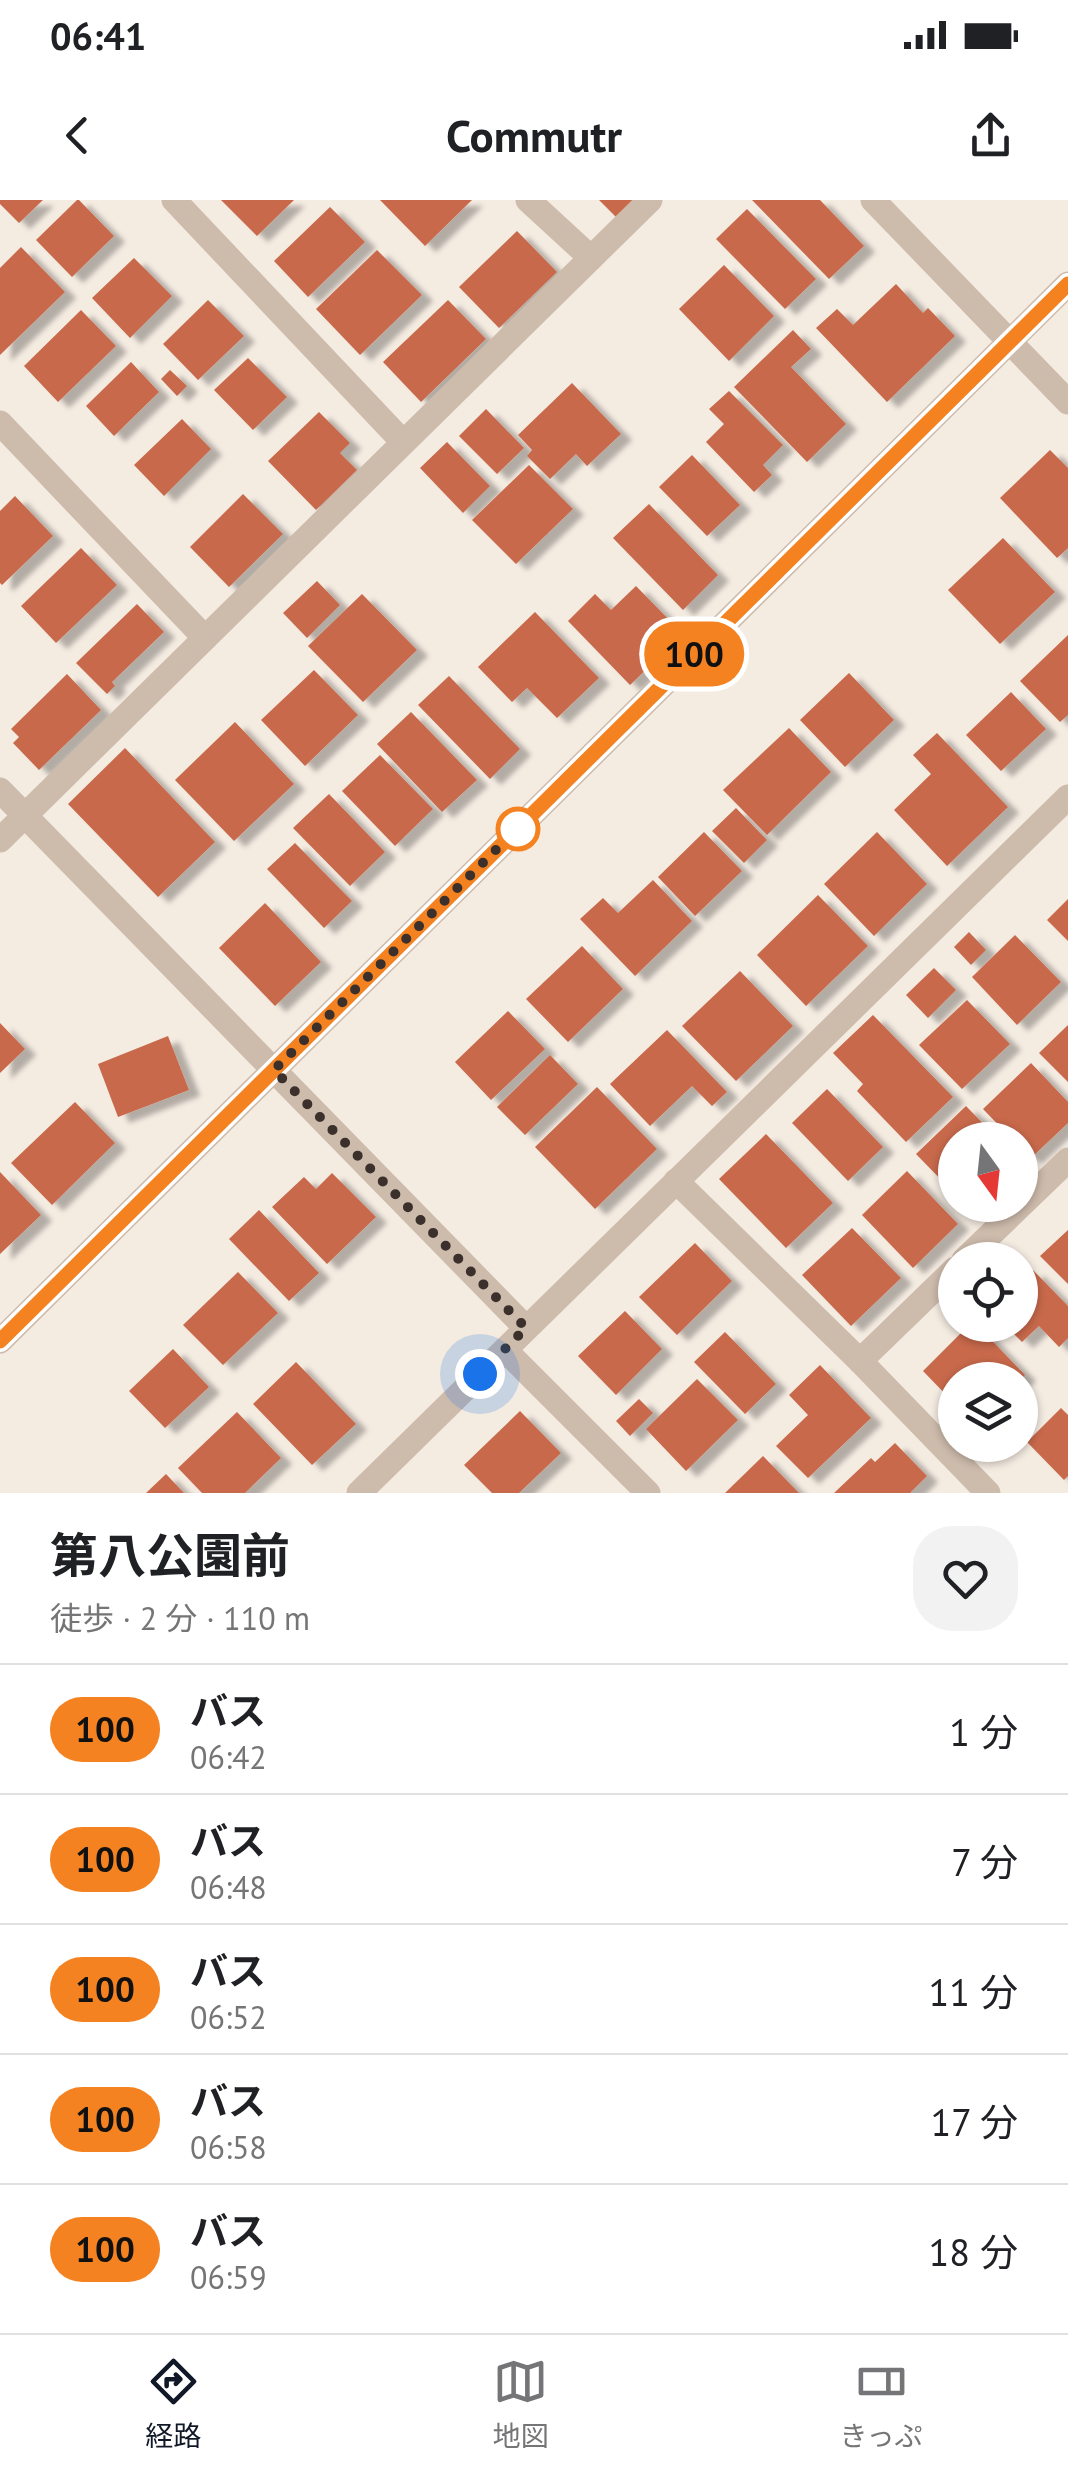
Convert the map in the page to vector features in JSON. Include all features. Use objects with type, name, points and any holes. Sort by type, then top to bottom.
[{"type":"street","points":[[174,200],[404,442]]},
{"type":"street","points":[[528,200],[591,258]]},
{"type":"street","points":[[0,840],[650,200]]},
{"type":"street","points":[[873,200],[1068,402]]},
{"type":"street","points":[[0,1340],[1068,284]]},
{"type":"street","points":[[0,422],[205,638]]},
{"type":"street","points":[[0,790],[526,1328]]},
{"type":"street","points":[[359,1493],[1068,797]]},
{"type":"street","points":[[983,1242],[1068,1160]]},
{"type":"street","points":[[676,1181],[988,1493]]},
{"type":"street","points":[[860,1361],[938,1285]]},
{"type":"street","points":[[505,1350],[648,1493]]},
{"type":"building","points":[[0,200],[43,200],[19,223]]},
{"type":"building","points":[[77,200],[114,236],[72,277],[36,240]]},
{"type":"building","points":[[221,200],[294,200],[257,236]]},
{"type":"building","points":[[380,200],[472,200],[425,246]]},
{"type":"building","points":[[599,200],[638,200],[618,219]]},
{"type":"building","points":[[752,200],[820,200],[864,246],[829,279]]},
{"type":"building","points":[[330,207],[365,242],[308,297],[274,261]]},
{"type":"building","points":[[747,209],[816,279],[785,309],[716,239]]},
{"type":"building","points":[[517,231],[557,272],[499,328],[459,287]]},
{"type":"building","points":[[21,247],[65,292],[0,355],[0,268]]},
{"type":"building","points":[[377,250],[422,295],[360,355],[316,309]]},
{"type":"building","points":[[134,258],[172,296],[130,338],[92,298]]},
{"type":"building","points":[[724,265],[774,316],[729,361],[679,309]]},
{"type":"building","points":[[896,284],[923,313],[928,308],[955,336],[887,402],[816,328],[837,309],[853,325]]},
{"type":"building","points":[[208,300],[244,336],[198,380],[163,344]]},
{"type":"building","points":[[448,300],[486,339],[421,402],[383,362]]},
{"type":"building","points":[[81,310],[116,346],[58,402],[24,366]]},
{"type":"building","points":[[793,330],[811,349],[791,367],[846,424],[807,462],[734,387]]},
{"type":"building","points":[[248,358],[287,397],[253,430],[214,390]]},
{"type":"building","points":[[131,362],[159,392],[114,436],[86,406]]},
{"type":"building","points":[[170,370],[187,386],[177,396],[161,379]]},
{"type":"building","points":[[572,383],[621,434],[587,466],[576,454],[550,479],[527,456],[532,450],[518,435]]},
{"type":"building","points":[[729,391],[783,445],[763,465],[772,475],[754,492],[706,442],[724,424],[709,409]]},
{"type":"building","points":[[486,409],[524,448],[497,474],[459,436]]},
{"type":"building","points":[[319,412],[350,443],[340,453],[357,470],[316,510],[268,461]]},
{"type":"building","points":[[182,419],[211,449],[164,496],[134,465]]},
{"type":"building","points":[[447,442],[490,486],[463,513],[420,468]]},
{"type":"building","points":[[1050,450],[1068,468],[1068,548],[1057,558],[1000,498]]},
{"type":"building","points":[[692,455],[740,505],[707,536],[659,487]]},
{"type":"building","points":[[529,465],[573,509],[516,564],[472,520]]},
{"type":"building","points":[[243,494],[283,534],[229,587],[190,547]]},
{"type":"building","points":[[15,496],[53,536],[2,585],[0,511]]},
{"type":"building","points":[[649,504],[718,575],[683,610],[613,538]]},
{"type":"building","points":[[1003,538],[1055,592],[1000,644],[948,590]]},
{"type":"building","points":[[81,548],[117,585],[56,643],[21,606]]},
{"type":"building","points":[[317,581],[340,605],[307,638],[283,613]]},
{"type":"building","points":[[636,586],[683,634],[630,685],[568,621],[595,594],[611,610]]},
{"type":"building","points":[[362,594],[417,650],[363,702],[308,646]]},
{"type":"building","points":[[137,604],[164,632],[112,682],[115,686],[107,694],[76,663]]},
{"type":"building","points":[[535,612],[599,678],[557,718],[527,688],[512,702],[478,667]]},
{"type":"building","points":[[1068,635],[1068,715],[1060,722],[1020,681]]},
{"type":"building","points":[[314,670],[358,715],[305,766],[261,720]]},
{"type":"building","points":[[849,673],[894,720],[845,767],[800,720]]},
{"type":"building","points":[[67,674],[101,710],[39,770],[13,743],[19,737],[11,729]]},
{"type":"building","points":[[449,676],[520,749],[490,779],[418,705]]},
{"type":"building","points":[[1011,692],[1046,729],[1001,771],[966,735]]},
{"type":"building","points":[[411,712],[477,780],[442,812],[377,744]]},
{"type":"building","points":[[235,722],[294,784],[234,841],[175,780]]},
{"type":"building","points":[[789,728],[831,772],[767,835],[723,790]]},
{"type":"building","points":[[937,733],[1008,807],[947,866],[894,810],[931,774],[913,755]]},
{"type":"building","points":[[125,748],[215,842],[158,897],[68,804]]},
{"type":"building","points":[[380,755],[433,809],[395,846],[342,791]]},
{"type":"building","points":[[329,794],[385,852],[350,886],[293,828]]},
{"type":"building","points":[[736,808],[767,840],[744,863],[712,831]]},
{"type":"building","points":[[704,832],[742,871],[695,916],[658,877]]},
{"type":"building","points":[[877,832],[927,884],[874,936],[824,884]]},
{"type":"building","points":[[295,843],[352,901],[324,928],[267,869]]},
{"type":"building","points":[[653,880],[692,921],[635,976],[580,919],[603,898],[618,913]]},
{"type":"building","points":[[818,895],[868,946],[806,1006],[757,955]]},
{"type":"building","points":[[1068,899],[1068,941],[1047,920]]},
{"type":"building","points":[[265,903],[321,962],[275,1006],[219,948]]},
{"type":"building","points":[[969,932],[986,950],[971,965],[954,947]]},
{"type":"building","points":[[1015,935],[1061,982],[1017,1025],[972,977]]},
{"type":"building","points":[[582,946],[623,989],[568,1042],[526,999]]},
{"type":"building","points":[[934,968],[956,990],[928,1018],[906,995]]},
{"type":"building","points":[[740,971],[793,1026],[736,1081],[682,1026]]},
{"type":"building","points":[[967,1000],[1010,1044],[962,1089],[919,1045]]},
{"type":"building","points":[[508,1011],[545,1049],[491,1100],[455,1062]]},
{"type":"building","points":[[873,1015],[953,1097],[906,1142],[857,1091],[863,1084],[833,1053]]},
{"type":"building","points":[[0,1023],[25,1049],[0,1073]]},
{"type":"building","points":[[1068,1025],[1068,1082],[1039,1053]]},
{"type":"building","points":[[667,1030],[727,1092],[712,1106],[692,1086],[650,1126],[610,1084]]},
{"type":"building","points":[[168,1036],[189,1090],[118,1117],[98,1064]]},
{"type":"building","points":[[550,1055],[578,1084],[525,1135],[497,1107]]},
{"type":"building","points":[[1031,1063],[1068,1102],[1068,1123],[1038,1151],[1038,1122],[996,1122],[983,1109]]},
{"type":"building","points":[[597,1087],[657,1149],[595,1209],[535,1147]]},
{"type":"building","points":[[827,1089],[883,1147],[848,1181],[792,1123]]},
{"type":"building","points":[[75,1102],[115,1143],[52,1205],[11,1163]]},
{"type":"building","points":[[966,1106],[982,1122],[949,1122]]},
{"type":"building","points":[[938,1133],[938,1177],[916,1154]]},
{"type":"building","points":[[766,1134],[833,1203],[786,1248],[719,1179]]},
{"type":"building","points":[[907,1171],[938,1203],[938,1222],[958,1224],[913,1268],[862,1215]]},
{"type":"building","points":[[0,1172],[41,1215],[0,1254]]},
{"type":"building","points":[[332,1173],[376,1217],[327,1264],[272,1207],[304,1177],[316,1189]]},
{"type":"building","points":[[259,1210],[319,1273],[289,1301],[229,1239]]},
{"type":"building","points":[[852,1228],[901,1278],[851,1326],[802,1275]]},
{"type":"building","points":[[1068,1230],[1068,1284],[1040,1256]]},
{"type":"building","points":[[695,1243],[732,1281],[677,1335],[639,1297]]},
{"type":"building","points":[[238,1272],[278,1313],[223,1365],[183,1325]]},
{"type":"building","points":[[1038,1275],[1068,1306],[1068,1338],[1059,1347],[1039,1326]]},
{"type":"building","points":[[625,1311],[662,1349],[616,1395],[578,1356]]},
{"type":"building","points":[[725,1332],[776,1384],[745,1414],[694,1362]]},
{"type":"building","points":[[952,1342],[993,1342],[1013,1362],[938,1362],[938,1386],[923,1371]]},
{"type":"building","points":[[173,1349],[209,1387],[165,1428],[129,1391]]},
{"type":"building","points":[[296,1362],[356,1424],[312,1465],[253,1404]]},
{"type":"building","points":[[820,1365],[871,1418],[808,1478],[776,1446],[808,1415],[789,1395]]},
{"type":"building","points":[[697,1379],[738,1420],[686,1471],[646,1429]]},
{"type":"building","points":[[639,1399],[653,1413],[630,1436],[616,1421]]},
{"type":"building","points":[[1061,1408],[1068,1415],[1068,1476],[1064,1480],[1038,1453],[1038,1431]]},
{"type":"building","points":[[520,1411],[561,1453],[519,1493],[492,1493],[464,1465]]},
{"type":"building","points":[[237,1412],[281,1458],[245,1493],[202,1493],[178,1468]]},
{"type":"building","points":[[895,1443],[927,1476],[910,1493],[834,1493],[871,1458],[875,1462]]},
{"type":"building","points":[[763,1456],[799,1493],[725,1493]]},
{"type":"building","points":[[166,1474],[184,1493],[146,1493]]},
{"type":"bus line","name":"100","points":[[0,1341],[1068,284]]},
{"type":"route","points":[[480,1374],[526,1328],[274,1070],[528,818],[518,829]]}]
